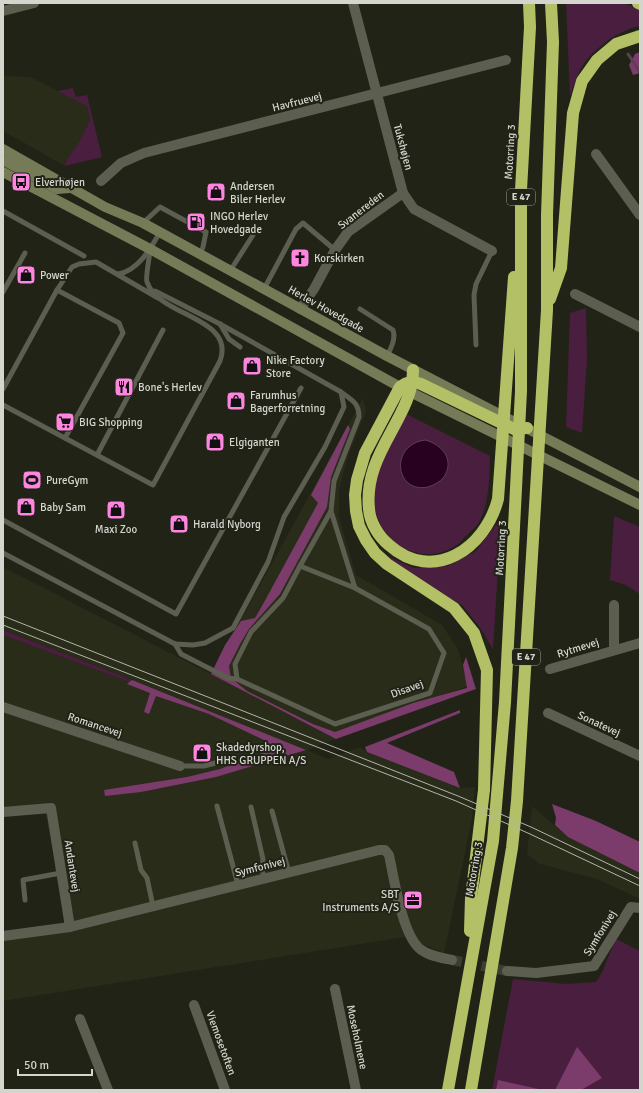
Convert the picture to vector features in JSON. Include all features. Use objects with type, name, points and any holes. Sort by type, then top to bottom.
[{"type":"highway","name":"Motorring 3","points":[[448,1090],[492,841],[498,794],[505,702],[521,391],[521,190],[530,27],[529,3]]},
{"type":"highway","name":"E 47","points":[[471,1090],[512,848],[517,801],[547,310],[547,214],[553,42],[551,3]]},
{"type":"highway","points":[[547,310],[561,268],[573,113],[582,81],[597,60],[616,44],[640,36]]},
{"type":"highway","points":[[409,382],[375,462],[369,486],[369,509],[374,526],[383,540],[396,551],[411,559],[428,562],[445,560],[461,554],[475,543],[494,515],[498,499],[508,381],[515,248],[521,190]]},
{"type":"highway","points":[[409,382],[514,429],[528,428]]},
{"type":"highway","points":[[409,382],[365,453],[357,480],[355,495],[356,511],[359,526],[375,553],[387,564],[454,608],[474,634],[487,670],[484,790],[471,898],[467,980]]},
{"type":"main road","name":"Herlev Hovedgade","points":[[3,149],[106,207],[160,232],[387,356],[409,382]]},
{"type":"main road","points":[[3,160],[57,188],[72,188]]},
{"type":"main road","name":"Herlev Hovedgade","points":[[3,172],[409,382],[640,505]]},
{"type":"main road","points":[[528,428],[640,486]]},
{"type":"street","points":[[3,11],[34,3]]},
{"type":"street","name":"Tukshøjen","points":[[353,3],[402,193],[414,208],[492,251]]},
{"type":"street","name":"Havfruevej","points":[[100,180],[121,163],[137,155],[506,60]]},
{"type":"street","points":[[596,154],[640,215]]},
{"type":"street","name":"Svanereden","points":[[300,309],[314,289],[335,250],[348,232],[402,193]]},
{"type":"street","points":[[575,294],[640,327]]},
{"type":"street","name":"Rytmevej","points":[[614,605],[614,650]]},
{"type":"street","name":"Rytmevej","points":[[550,669],[640,644]]},
{"type":"street","name":"Romancevej","points":[[3,707],[180,766]]},
{"type":"street","name":"Sonatevej","points":[[548,713],[640,756]]},
{"type":"street","name":"Andantevej","points":[[3,812],[51,808],[70,927]]},
{"type":"street","name":"Symfonivej","points":[[3,936],[70,927],[379,850],[385,850],[389,855],[406,926],[411,940],[421,949],[432,955],[452,960]]},
{"type":"street","name":"Symfonivej","points":[[507,970],[536,972],[594,966],[631,907],[640,908]]},
{"type":"street","name":"Moseholmene","points":[[334,989],[356,1090]]},
{"type":"street","name":"Viemosetoften","points":[[194,1005],[225,1090]]},
{"type":"street","points":[[80,1019],[108,1090]]},
{"type":"lane","points":[[143,223],[160,207],[206,232],[200,254]]},
{"type":"lane","points":[[3,211],[84,256]]},
{"type":"lane","points":[[264,289],[296,229],[303,224],[335,250]]},
{"type":"lane","points":[[118,274],[126,273],[133,268],[150,249],[160,232]]},
{"type":"lane","points":[[230,271],[253,235]]},
{"type":"lane","points":[[150,249],[150,264],[146,274],[146,282],[163,302]]},
{"type":"lane","points":[[476,345],[474,295],[476,284],[492,251]]},
{"type":"lane","points":[[3,292],[24,253]]},
{"type":"lane","points":[[3,390],[65,276],[72,267],[86,263],[96,262],[118,274],[127,282],[216,332],[223,346],[220,361],[153,485],[3,405]]},
{"type":"lane","points":[[150,288],[220,324],[341,392],[356,403],[359,408],[359,418],[334,481],[331,511],[354,588]]},
{"type":"lane","points":[[57,290],[119,323],[122,328],[122,335],[65,438]]},
{"type":"lane","points":[[360,309],[393,330],[393,345],[387,356]]},
{"type":"lane","points":[[220,324],[229,339],[240,347]]},
{"type":"lane","points":[[97,455],[163,330]]},
{"type":"lane","points":[[3,520],[176,614],[301,388]]},
{"type":"lane","name":"Disavej","points":[[3,553],[175,644],[193,645],[205,643],[233,628],[268,562],[284,517],[325,447],[344,407],[341,392]]},
{"type":"lane","points":[[237,679],[235,664],[251,632],[283,598],[331,511]]},
{"type":"lane","name":"Disavej","points":[[175,644],[182,654],[228,678],[237,679],[335,724],[430,693],[444,653],[429,629],[354,588],[300,566]]},
{"type":"lane","points":[[180,766],[204,766],[223,761]]},
{"type":"lane","points":[[217,806],[238,885]]},
{"type":"lane","points":[[251,807],[264,859],[262,869],[264,879]]},
{"type":"lane","points":[[272,811],[289,872]]},
{"type":"lane","points":[[135,843],[141,870],[147,878],[153,906]]},
{"type":"lane","points":[[25,900],[23,880],[61,873]]},
{"type":"shaded area","points":[[566,3],[623,3],[640,9],[640,26],[632,28],[614,37],[597,49],[589,57],[583,64],[570,96]]},
{"type":"shaded area","points":[[640,52],[640,73],[633,75],[629,65],[635,54]]},
{"type":"shaded area","points":[[3,76],[30,77],[87,106],[90,120],[79,142],[66,161],[65,166],[3,131]]},
{"type":"shaded area","points":[[73,88],[76,97],[87,95],[102,157],[65,166],[66,161],[79,142],[90,120],[87,106],[57,91]]},
{"type":"shaded area","points":[[586,308],[587,359],[582,433],[566,427],[570,313]]},
{"type":"shaded area","points":[[363,398],[366,411],[348,456],[339,490],[339,517],[356,575],[442,625],[458,649],[468,686],[333,733],[232,685],[336,739],[307,750],[328,759],[360,747],[367,752],[460,788],[475,787],[472,819],[444,953],[405,937],[3,1001],[3,935],[68,925],[44,807],[3,810],[3,635],[129,682],[178,698],[3,630],[3,567],[211,674]]},
{"type":"shaded area","points":[[404,413],[490,456],[487,498],[483,514],[476,526],[458,544],[443,551],[429,554],[414,552],[401,547],[390,538],[381,526],[376,512],[374,496],[377,474]]},
{"type":"shaded area","points":[[348,425],[350,429],[331,477],[327,507],[280,594],[249,629],[240,644],[229,666],[231,678],[247,691],[313,724],[335,732],[413,703],[467,688],[463,665],[466,657],[476,689],[336,739],[211,674],[225,645],[241,621],[255,618],[262,606],[318,503],[311,495]]},
{"type":"shaded area","points":[[425,440],[437,445],[445,454],[448,465],[447,471],[444,477],[437,483],[428,487],[417,487],[409,483],[403,477],[401,459],[406,450],[413,444]]},
{"type":"shaded area","points":[[614,516],[640,527],[640,594],[626,585],[610,580]]},
{"type":"shaded area","points":[[501,518],[493,649],[479,626],[462,605],[406,573],[387,556],[414,568],[448,566],[476,551]]},
{"type":"shaded area","points":[[3,630],[132,680],[129,682],[3,635]]},
{"type":"shaded area","points":[[132,680],[306,750],[216,777],[141,792],[105,796],[104,790],[187,777],[220,769],[265,752],[268,742],[209,714],[156,696],[149,714],[144,712],[150,693],[127,684]]},
{"type":"shaded area","points":[[460,710],[460,713],[387,743],[454,772],[460,788],[367,752],[365,747]]},
{"type":"shaded area","points":[[552,804],[596,821],[640,842],[640,873],[568,837],[555,825],[556,818]]},
{"type":"shaded area","points":[[532,806],[568,837],[640,873],[640,899],[597,879],[540,864],[527,854]]},
{"type":"shaded area","points":[[616,939],[640,951],[640,1090],[492,1090],[513,979],[566,984],[596,982],[604,969]]},
{"type":"shaded area","points":[[577,1047],[602,1078],[581,1090],[555,1090]]},
{"type":"shaded area","points":[[498,1080],[543,1090],[496,1090]]},
{"type":"waterway","points":[[628,54],[640,72]]},
{"type":"tunnel","points":[[452,960],[507,971]]},
{"type":"tram line","points":[[3,616],[458,796],[531,827],[640,879]]},
{"type":"tram line","points":[[3,625],[456,801],[640,886]]},
{"type":"place","name":"Elverhøjen","points":[[21,182]]},
{"type":"place","name":"Andersen Biler Herlev","points":[[216,192]]},
{"type":"place","name":"INGO Herlev Hovedgade","points":[[196,222]]},
{"type":"place","name":"Korskirken","points":[[300,258]]},
{"type":"place","name":"Power","points":[[26,275]]},
{"type":"place","name":"Nike Factory Store","points":[[252,366]]},
{"type":"place","name":"Bone's Herlev","points":[[124,387]]},
{"type":"place","name":"Farumhus Bagerforretning","points":[[236,401]]},
{"type":"place","name":"BIG Shopping","points":[[65,422]]},
{"type":"place","name":"Elgiganten","points":[[215,442]]},
{"type":"place","name":"PureGym","points":[[32,480]]},
{"type":"place","name":"Baby Sam","points":[[26,507]]},
{"type":"place","name":"Maxi Zoo","points":[[116,510]]},
{"type":"place","name":"Harald Nyborg","points":[[179,524]]},
{"type":"place","name":"Skadedyrshop, HHS GRUPPEN A/S","points":[[202,753]]},
{"type":"place","name":"SBT Instruments A/S","points":[[413,900]]}]
